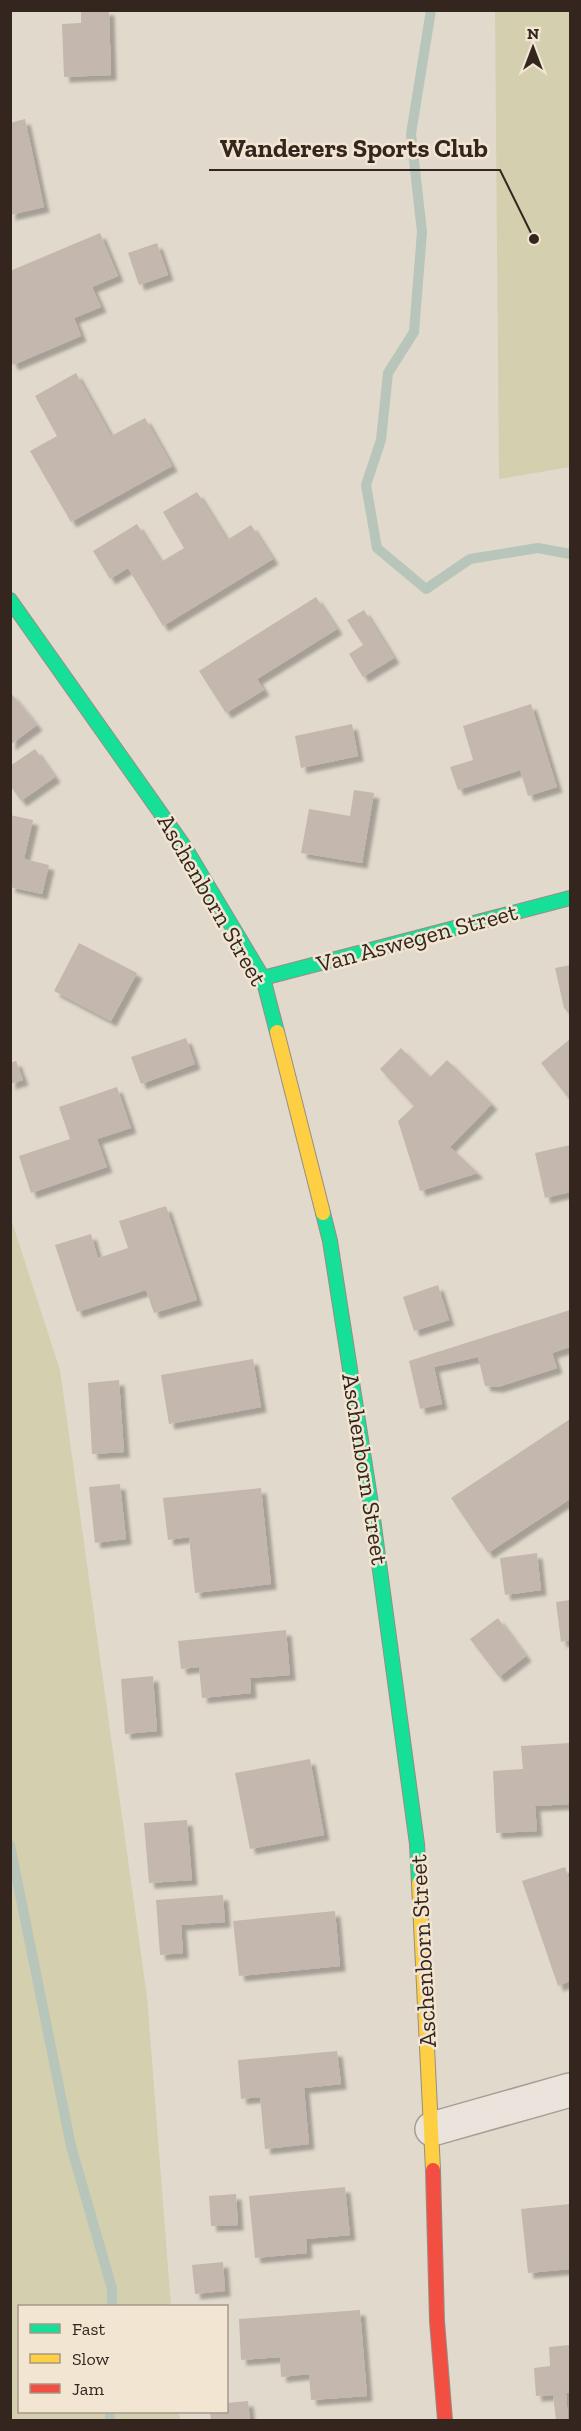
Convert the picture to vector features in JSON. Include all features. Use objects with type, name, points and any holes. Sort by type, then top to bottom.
[{"type":"street","name":"Aschenborn Street","points":[[10,600],[184,846],[263,978],[330,1241],[371,1504],[417,1844],[432,2129],[437,2321],[446,2421]]},
{"type":"street","name":"Van Aswegen Street","points":[[263,978],[570,898]]},
{"type":"street","points":[[432,2129],[570,2090]]},
{"type":"shaded area","points":[[495,11],[570,11],[570,467],[499,479]]},
{"type":"shaded area","points":[[10,1216],[60,1370],[147,1997],[171,2305],[18,2305],[18,2413],[179,2413],[180,2420],[11,2420]]},
{"type":"building","points":[[81,10],[109,10],[111,75],[64,77],[62,24],[81,23]]},
{"type":"building","points":[[25,119],[44,207],[10,215],[10,123]]},
{"type":"building","points":[[100,233],[118,276],[92,287],[101,307],[74,318],[81,336],[13,365],[10,359],[10,271]]},
{"type":"building","points":[[157,243],[168,275],[139,285],[128,253]]},
{"type":"building","points":[[76,373],[111,436],[145,418],[172,466],[71,522],[30,451],[57,436],[35,396]]},
{"type":"building","points":[[197,492],[227,540],[251,525],[273,559],[163,626],[128,568],[110,579],[93,551],[137,524],[161,562],[184,548],[163,512]]},
{"type":"building","points":[[316,597],[337,629],[257,679],[264,690],[226,713],[199,671]]},
{"type":"building","points":[[364,610],[394,658],[363,677],[349,654],[363,645],[347,620]]},
{"type":"building","points":[[10,692],[37,725],[10,745]]},
{"type":"building","points":[[531,704],[557,787],[528,796],[520,770],[458,790],[450,767],[473,760],[463,726]]},
{"type":"building","points":[[352,724],[358,756],[301,768],[295,736]]},
{"type":"building","points":[[35,749],[55,777],[21,801],[10,785],[10,766]]},
{"type":"building","points":[[354,790],[374,793],[362,863],[301,853],[309,809],[350,816]]},
{"type":"building","points":[[10,815],[33,820],[24,859],[49,865],[42,894],[10,887]]},
{"type":"building","points":[[79,943],[137,973],[111,1021],[54,991]]},
{"type":"building","points":[[570,965],[570,1015],[564,1008],[555,968]]},
{"type":"building","points":[[186,1038],[195,1064],[141,1084],[131,1057]]},
{"type":"building","points":[[570,1039],[570,1100],[541,1063]]},
{"type":"building","points":[[401,1048],[430,1077],[447,1060],[492,1104],[450,1147],[478,1173],[420,1191],[398,1121],[414,1106],[380,1069]]},
{"type":"building","points":[[16,1061],[23,1080],[10,1084],[10,1063]]},
{"type":"building","points":[[117,1087],[131,1128],[97,1139],[107,1167],[31,1193],[19,1156],[70,1139],[59,1107]]},
{"type":"building","points":[[570,1145],[570,1192],[545,1198],[535,1153]]},
{"type":"building","points":[[166,1206],[197,1300],[154,1313],[146,1290],[77,1312],[55,1245],[91,1234],[98,1258],[128,1248],[119,1221]]},
{"type":"building","points":[[438,1285],[449,1320],[414,1331],[403,1297]]},
{"type":"building","points":[[570,1310],[570,1347],[552,1353],[557,1368],[498,1387],[485,1386],[478,1357],[434,1367],[442,1404],[420,1409],[409,1361]]},
{"type":"building","points":[[253,1359],[261,1407],[169,1424],[161,1375]]},
{"type":"building","points":[[119,1380],[124,1452],[92,1454],[88,1383]]},
{"type":"building","points":[[570,1419],[570,1499],[488,1553],[451,1498]]},
{"type":"building","points":[[120,1484],[126,1539],[95,1543],[89,1487]]},
{"type":"building","points":[[261,1488],[271,1584],[195,1593],[189,1537],[168,1540],[163,1498]]},
{"type":"building","points":[[537,1553],[541,1590],[505,1595],[500,1558]]},
{"type":"building","points":[[570,1600],[570,1640],[561,1642],[556,1602]]},
{"type":"building","points":[[498,1618],[526,1656],[499,1677],[470,1639]]},
{"type":"building","points":[[286,1630],[290,1675],[250,1678],[251,1693],[202,1698],[199,1667],[181,1669],[178,1641]]},
{"type":"building","points":[[153,1676],[157,1731],[125,1734],[121,1679]]},
{"type":"building","points":[[570,1743],[570,1804],[535,1806],[537,1831],[496,1833],[493,1771],[523,1769],[521,1746]]},
{"type":"building","points":[[310,1759],[324,1835],[250,1849],[235,1773]]},
{"type":"building","points":[[187,1820],[192,1880],[149,1883],[144,1823]]},
{"type":"building","points":[[565,1867],[570,1883],[570,1981],[558,1986],[522,1881]]},
{"type":"building","points":[[223,1895],[225,1922],[181,1925],[183,1953],[160,1955],[156,1900]]},
{"type":"building","points":[[335,1911],[340,1966],[239,1976],[233,1921]]},
{"type":"building","points":[[337,2051],[341,2084],[304,2088],[309,2144],[265,2149],[260,2097],[241,2099],[238,2060]]},
{"type":"building","points":[[345,2187],[350,2235],[306,2239],[307,2253],[255,2258],[249,2196]]},
{"type":"building","points":[[236,2194],[238,2225],[211,2226],[209,2196]]},
{"type":"building","points":[[570,2204],[570,2269],[528,2273],[521,2209]]},
{"type":"building","points":[[223,2262],[225,2291],[195,2294],[192,2265]]},
{"type":"building","points":[[360,2310],[367,2396],[311,2400],[309,2374],[281,2377],[280,2357],[241,2360],[239,2319]]},
{"type":"building","points":[[570,2345],[570,2392],[566,2393],[568,2420],[556,2420],[553,2395],[536,2396],[534,2368],[550,2366],[549,2347]]},
{"type":"building","points":[[248,2401],[250,2420],[211,2420],[210,2413],[228,2413],[228,2403]]},
{"type":"waterway","points":[[431,10],[411,134],[422,232],[414,332],[388,373],[381,440],[366,485],[377,548],[426,589],[470,559],[538,548],[570,554]]},
{"type":"waterway","points":[[10,1845],[71,2146],[112,2289],[112,2305]]},
{"type":"waterway","points":[[110,2413],[110,2420]]},
{"type":"traffic: fast","points":[[10,600],[184,846],[263,978],[277,1032]]},
{"type":"traffic: fast","points":[[263,978],[570,898]]},
{"type":"traffic: fast","points":[[323,1213],[330,1241],[371,1504],[417,1844],[419,1883]]},
{"type":"traffic: slow","points":[[277,1032],[323,1213]]},
{"type":"traffic: slow","points":[[419,1883],[433,2170]]},
{"type":"traffic: jam","points":[[433,2170],[437,2321],[445,2420]]},
{"type":"place","name":"Wanderers Sports Club","points":[[534,239]]}]
